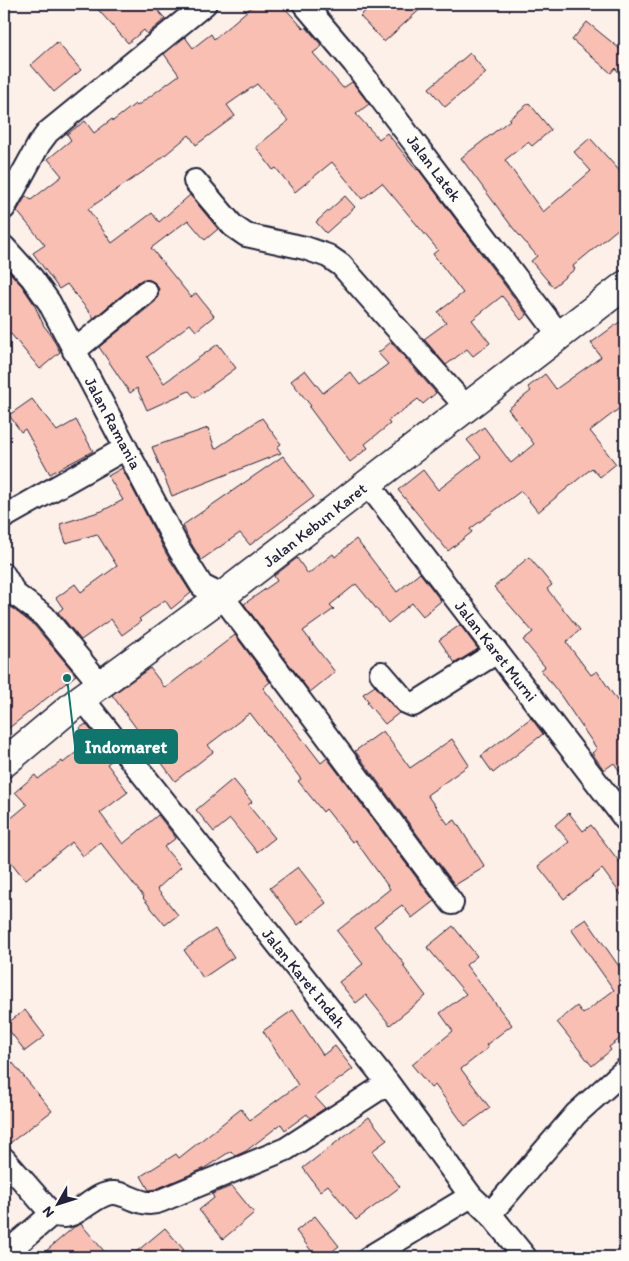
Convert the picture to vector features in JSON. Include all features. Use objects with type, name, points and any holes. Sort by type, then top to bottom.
[{"type":"main road","name":"Jalan Kebun Karet","points":[[4,763],[91,692],[222,596],[625,285]]},
{"type":"street","name":"Jalan Latek","points":[[304,4],[354,62],[560,336]]},
{"type":"street","points":[[4,208],[39,144],[48,132],[189,8]]},
{"type":"street","points":[[196,181],[233,226],[246,236],[305,248],[328,256],[341,265],[467,408]]},
{"type":"street","name":"Jalan Ramania","points":[[4,248],[41,290],[202,586],[222,596]]},
{"type":"street","points":[[74,351],[146,292]]},
{"type":"street","points":[[4,517],[126,448]]},
{"type":"street","name":"Jalan Karet Murni","points":[[368,484],[625,819]]},
{"type":"street","name":"Jalan Karet Indah","points":[[4,575],[15,594],[44,616],[91,692],[388,1083],[471,1196],[490,1214],[525,1257]]},
{"type":"street","points":[[222,596],[452,903]]},
{"type":"street","points":[[382,673],[406,702],[414,705],[497,652]]},
{"type":"street","points":[[490,1214],[576,1114],[625,1070]]},
{"type":"street","points":[[4,1159],[52,1214],[70,1215],[104,1194],[114,1193],[153,1204],[286,1149],[388,1083]]},
{"type":"street","points":[[370,1257],[471,1196]]},
{"type":"street","points":[[15,1257],[14,1254],[19,1242],[52,1214]]},
{"type":"building","points":[[93,4],[153,4],[165,19],[147,34],[144,30],[128,43]]},
{"type":"building","points":[[255,4],[281,4],[304,29],[306,27],[322,46],[313,53],[343,88],[352,82],[369,104],[356,114],[379,139],[387,133],[418,169],[527,315],[521,320],[502,296],[472,320],[490,343],[473,356],[467,349],[446,365],[424,339],[446,323],[438,312],[463,293],[433,254],[438,250],[382,183],[362,199],[332,162],[295,192],[276,168],[273,170],[256,147],[288,121],[257,84],[227,105],[235,116],[196,145],[189,135],[153,165],[88,209],[112,243],[152,213],[159,222],[190,195],[218,229],[205,240],[188,220],[151,248],[191,297],[196,293],[214,316],[196,331],[190,324],[147,357],[164,383],[218,344],[236,368],[195,398],[189,391],[147,410],[137,388],[130,393],[99,347],[155,302],[159,289],[156,284],[150,280],[143,279],[94,318],[67,284],[59,289],[33,253],[45,245],[17,211],[26,196],[31,200],[62,176],[48,159],[71,140],[67,134],[85,121],[94,133],[135,104],[137,106],[179,75],[164,54],[185,37],[193,48],[211,34],[214,39]]},
{"type":"building","points":[[373,4],[426,4],[384,42],[360,16]]},
{"type":"building","points":[[587,22],[625,53],[625,80],[615,68],[611,73],[572,40]]},
{"type":"building","points":[[57,42],[81,70],[54,92],[31,65]]},
{"type":"building","points":[[470,53],[486,73],[445,107],[429,88]]},
{"type":"building","points":[[529,103],[551,130],[532,146],[528,142],[505,160],[543,212],[591,171],[574,152],[590,138],[625,177],[625,223],[573,266],[575,269],[553,287],[531,261],[537,256],[513,228],[461,158]]},
{"type":"building","points":[[345,196],[355,207],[326,233],[316,222]]},
{"type":"building","points":[[4,266],[22,286],[34,304],[44,326],[60,352],[40,369],[11,334],[4,337]]},
{"type":"building","points":[[625,318],[625,404],[590,431],[616,464],[600,477],[592,468],[538,512],[521,491],[470,529],[472,532],[448,551],[398,490],[423,470],[438,490],[481,457],[467,440],[484,427],[511,463],[534,444],[508,409],[531,391],[528,387],[545,374],[556,389],[601,357],[591,343]]},
{"type":"building","points":[[391,342],[436,393],[423,404],[418,399],[388,421],[390,424],[365,444],[368,448],[350,462],[291,381],[305,370],[323,393],[350,372],[360,385],[388,364],[378,353]]},
{"type":"building","points":[[32,399],[57,431],[76,420],[93,451],[50,474],[25,429],[21,432],[9,415]]},
{"type":"building","points":[[262,418],[281,444],[277,447],[281,453],[172,496],[152,447],[208,428],[215,449]]},
{"type":"building","points":[[283,456],[314,497],[250,545],[240,533],[201,560],[183,525]]},
{"type":"building","points":[[122,468],[167,555],[191,593],[171,609],[165,600],[139,619],[141,621],[122,635],[111,619],[81,640],[58,612],[63,608],[56,598],[75,584],[81,592],[117,566],[97,534],[66,543],[60,524],[102,511],[123,500],[108,476]]},
{"type":"building","points":[[356,539],[397,592],[420,573],[441,601],[423,616],[412,603],[388,623],[356,584],[330,605],[334,609],[303,631],[335,672],[310,692],[244,604],[277,581],[274,576],[297,558],[308,574],[333,554],[335,557]]},
{"type":"building","points":[[529,557],[552,585],[547,589],[580,630],[566,642],[591,675],[597,671],[625,712],[625,779],[614,763],[604,770],[592,753],[597,749],[541,670],[545,667],[523,640],[533,632],[494,587]]},
{"type":"building","points":[[9,606],[34,625],[76,675],[4,732],[4,609]]},
{"type":"building","points":[[460,625],[478,649],[455,663],[439,640]]},
{"type":"building","points":[[235,635],[270,682],[263,688],[321,763],[327,758],[434,901],[412,918],[402,905],[374,926],[405,965],[403,966],[426,996],[390,1025],[366,995],[356,1003],[339,982],[363,964],[337,931],[390,889],[355,840],[352,842],[326,809],[323,812],[298,781],[301,779],[250,713],[208,745],[213,752],[175,781],[112,695],[150,668],[165,688]]},
{"type":"building","points":[[375,686],[399,713],[385,724],[367,703],[369,702],[363,694]]},
{"type":"building","points":[[531,718],[543,734],[493,773],[481,756]]},
{"type":"building","points":[[86,724],[114,759],[107,764],[128,792],[100,813],[123,844],[158,815],[176,838],[164,847],[181,867],[157,889],[178,915],[165,925],[100,842],[83,856],[72,842],[25,880],[4,853],[4,824],[27,805],[15,792],[35,775],[38,779],[62,761],[63,763],[90,741],[80,728]]},
{"type":"building","points":[[383,731],[410,768],[452,739],[469,765],[427,795],[448,824],[455,820],[485,867],[455,885],[355,751]]},
{"type":"building","points":[[233,779],[252,802],[248,805],[275,838],[257,852],[230,819],[214,832],[196,810]]},
{"type":"building","points":[[569,813],[583,831],[591,825],[625,869],[625,900],[602,869],[564,899],[538,866],[569,842],[555,825]]},
{"type":"building","points":[[298,867],[326,903],[298,925],[270,888]]},
{"type":"building","points":[[586,919],[625,975],[625,1035],[609,1047],[611,1050],[592,1066],[557,1022],[577,1006],[583,1014],[614,990],[571,929]]},
{"type":"building","points":[[453,926],[477,956],[466,965],[512,1025],[486,1045],[488,1048],[461,1069],[490,1108],[465,1126],[435,1085],[431,1088],[412,1065],[453,1031],[440,1013],[466,994],[427,947]]},
{"type":"building","points":[[215,929],[234,957],[203,978],[184,950]]},
{"type":"building","points":[[25,1010],[45,1036],[25,1051],[5,1025]]},
{"type":"building","points":[[293,1010],[323,1055],[335,1046],[353,1069],[315,1097],[325,1108],[310,1118],[307,1114],[285,1130],[281,1124],[246,1151],[235,1156],[231,1151],[203,1169],[156,1189],[149,1190],[141,1176],[176,1154],[179,1158],[241,1109],[250,1120],[298,1085],[263,1031]]},
{"type":"building","points":[[12,1062],[52,1111],[4,1146],[4,1069]]},
{"type":"building","points":[[369,1117],[387,1140],[372,1151],[400,1187],[356,1220],[328,1185],[320,1191],[303,1168]]},
{"type":"building","points":[[232,1186],[254,1213],[223,1239],[199,1210],[214,1198],[212,1194]]},
{"type":"building","points":[[315,1216],[339,1246],[325,1257],[316,1257],[296,1231]]},
{"type":"building","points":[[81,1224],[109,1257],[39,1257],[74,1227]]},
{"type":"building","points":[[165,1228],[184,1250],[175,1257],[130,1257]]},
{"type":"place","name":"Indomaret","points":[[67,678]]}]
